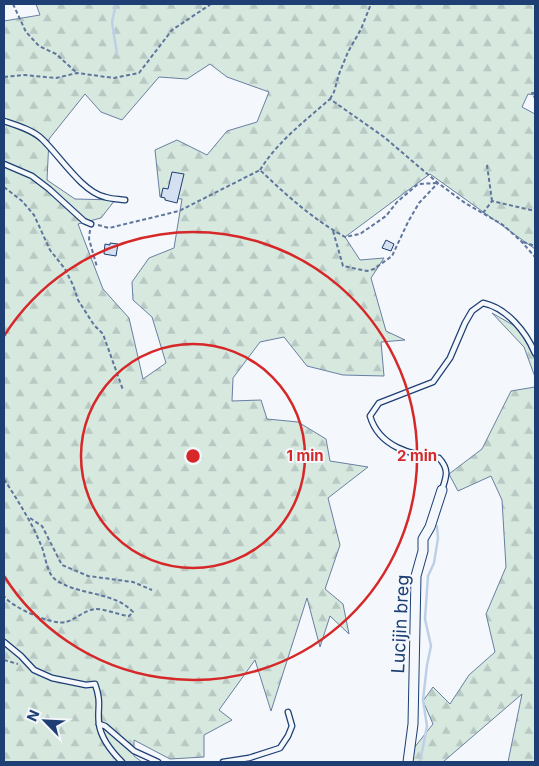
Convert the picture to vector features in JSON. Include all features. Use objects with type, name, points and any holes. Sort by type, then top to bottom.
[{"type":"street","name":"Lucijin breg","points":[[408,762],[413,724],[416,576],[423,551],[423,540],[430,527],[442,490]]},
{"type":"lane","points":[[4,121],[41,138],[65,166],[90,189],[104,197],[125,200]]},
{"type":"lane","points":[[4,164],[32,176],[84,221],[92,224]]},
{"type":"lane","points":[[442,490],[446,473],[445,464],[439,458],[419,456],[392,445],[372,424],[370,416],[373,411],[379,403],[433,382],[450,358],[464,324],[472,311],[483,303],[492,305],[505,314],[520,329],[535,353]]},
{"type":"lane","points":[[4,642],[34,670],[52,678],[86,685],[95,684],[100,696],[99,724],[102,736],[122,762]]},
{"type":"lane","points":[[223,762],[249,758],[280,748],[292,726],[288,712]]},
{"type":"lane","points":[[99,724],[105,726],[134,751],[158,762]]},
{"type":"path","points":[[13,4],[26,32],[39,46],[56,54],[78,73]]},
{"type":"path","points":[[4,77],[24,75],[56,78],[78,73],[114,78],[139,73],[172,30],[211,4]]},
{"type":"path","points":[[97,267],[89,239],[92,224],[109,228],[179,212],[260,170],[268,157],[290,133],[330,99],[348,52],[361,29],[371,4]]},
{"type":"path","points":[[535,93],[532,93],[535,98]]},
{"type":"path","points":[[330,99],[384,137],[438,183],[465,203],[503,225],[535,257]]},
{"type":"path","points":[[484,213],[492,200],[487,165]]},
{"type":"path","points":[[260,170],[286,194],[333,231],[345,237],[360,234],[386,216],[418,184],[438,183]]},
{"type":"path","points":[[333,231],[343,266],[362,270],[374,269],[392,256],[419,203],[438,183]]},
{"type":"path","points":[[4,187],[22,201],[34,215],[50,250],[65,269],[78,300],[94,325],[103,334],[123,390]]},
{"type":"path","points":[[492,200],[535,211]]},
{"type":"path","points":[[521,241],[535,246]]},
{"type":"path","points":[[4,479],[28,516],[42,548],[51,576],[69,586],[128,606],[133,612],[129,616],[95,609],[64,623],[50,621],[14,606],[4,596]]},
{"type":"path","points":[[28,516],[42,526],[62,565],[88,576],[133,582],[152,590]]},
{"type":"green space","points":[[36,4],[535,4],[535,95],[528,94],[522,107],[535,114],[535,249],[430,174],[345,237],[360,260],[384,258],[371,278],[386,331],[405,340],[381,342],[384,376],[343,375],[307,366],[284,337],[260,342],[233,378],[232,401],[261,400],[267,419],[298,422],[326,439],[330,461],[368,467],[328,498],[340,545],[325,589],[343,604],[349,634],[330,616],[320,647],[307,598],[271,711],[255,660],[219,710],[232,720],[204,735],[204,757],[170,759],[134,740],[134,756],[142,762],[4,762],[4,21],[40,15]],"holes":[[[210,64],[227,77],[269,92],[257,122],[227,131],[207,155],[177,140],[155,150],[160,197],[182,199],[174,248],[149,258],[132,282],[133,300],[152,317],[166,363],[143,379],[129,318],[103,289],[78,224],[101,218],[115,200],[75,199],[47,180],[49,139],[85,94],[101,112],[122,120],[159,77],[187,79]]]},
{"type":"green space","points":[[492,313],[520,329],[535,360],[535,377],[524,347]]},
{"type":"green space","points":[[535,387],[535,762],[508,762],[522,694],[443,762],[408,762],[410,753],[433,724],[423,701],[433,687],[450,704],[469,675],[495,652],[486,614],[506,567],[502,500],[491,476],[458,491],[449,474],[482,449],[511,391]]},
{"type":"building","points":[[172,172],[184,174],[177,203],[161,197],[163,188],[168,189]]},
{"type":"building","points":[[386,240],[394,244],[391,251],[382,248]]},
{"type":"building","points":[[110,243],[118,244],[116,256],[104,254],[105,244],[110,245]]},
{"type":"waterway","points":[[116,4],[112,22],[117,54]]},
{"type":"waterway","points":[[420,762],[427,726],[423,700],[431,646],[425,619],[428,576],[434,563],[438,538],[437,526]]}]
